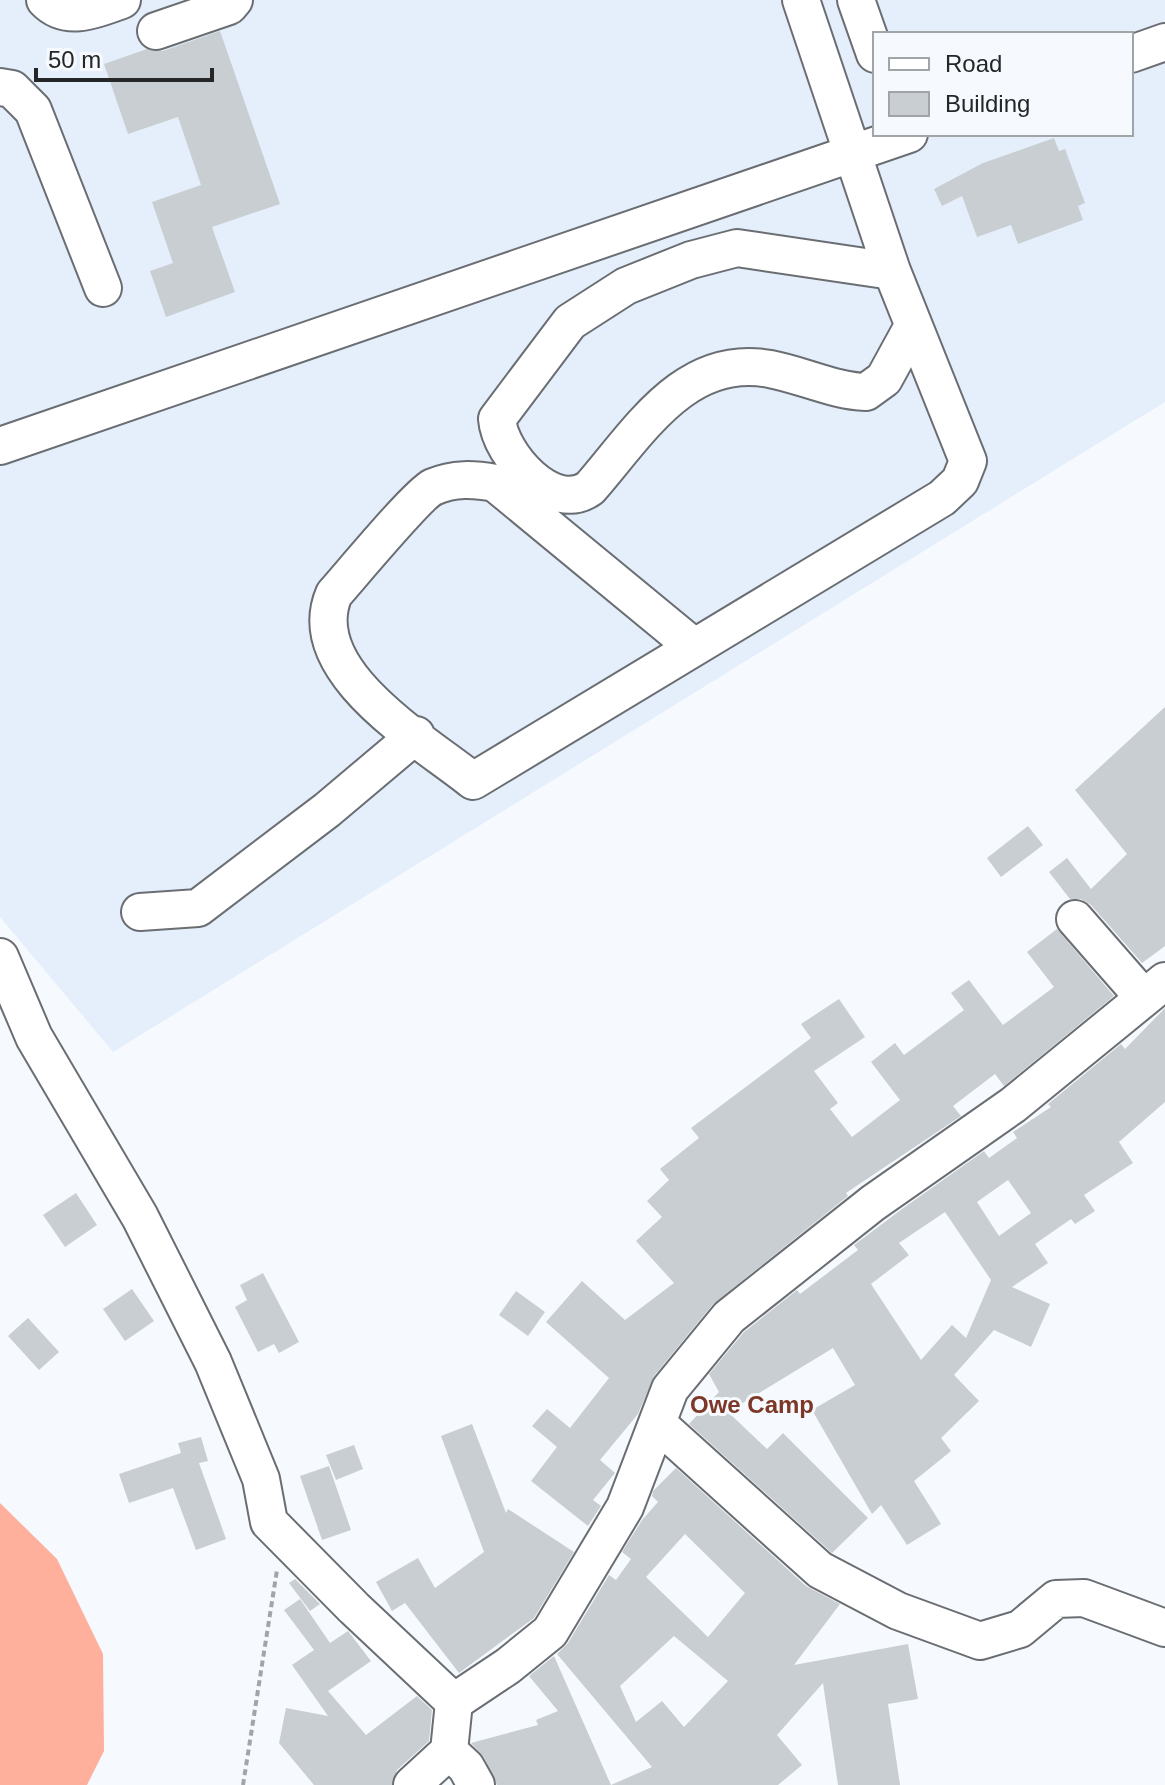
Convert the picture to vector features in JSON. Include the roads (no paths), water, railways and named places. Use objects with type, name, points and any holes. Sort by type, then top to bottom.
[{"type":"street","points":[[45,0],[61,10],[88,13],[122,0]]},
{"type":"street","points":[[156,31],[229,6],[234,0]]},
{"type":"street","points":[[694,647],[495,483],[456,480],[430,488],[334,594],[328,608],[330,644],[343,669],[361,691],[473,781],[942,498],[960,481],[968,461],[892,271],[801,0]]},
{"type":"street","points":[[856,0],[873,48]]},
{"type":"street","points":[[1133,53],[1165,42]]},
{"type":"street","points":[[0,87],[12,89],[33,110],[103,288]]},
{"type":"street","points":[[0,446],[902,136]]},
{"type":"street","points":[[892,271],[737,248],[691,260],[626,286],[570,322],[497,419],[500,438],[539,484],[564,496],[579,496],[590,488],[659,407],[715,370],[756,366],[866,392],[884,379],[913,326]]},
{"type":"street","points":[[140,912],[198,908],[327,810],[416,735]]},
{"type":"street","points":[[454,1702],[508,1666],[550,1632],[625,1507],[670,1389],[729,1317],[873,1203],[1013,1105],[1155,990],[1075,919]]},
{"type":"street","points":[[3,972],[34,1037],[140,1217],[213,1362],[261,1479],[269,1522],[454,1702]]},
{"type":"street","points":[[657,1423],[820,1570],[898,1611],[980,1641],[1020,1629],[1056,1599],[1084,1598],[1165,1628]]},
{"type":"street","points":[[412,1785],[449,1751],[454,1702]]},
{"type":"street","points":[[449,1751],[466,1767],[476,1785]]},
{"type":"district","name":"Owe Camp","points":[[752,1405]]}]
